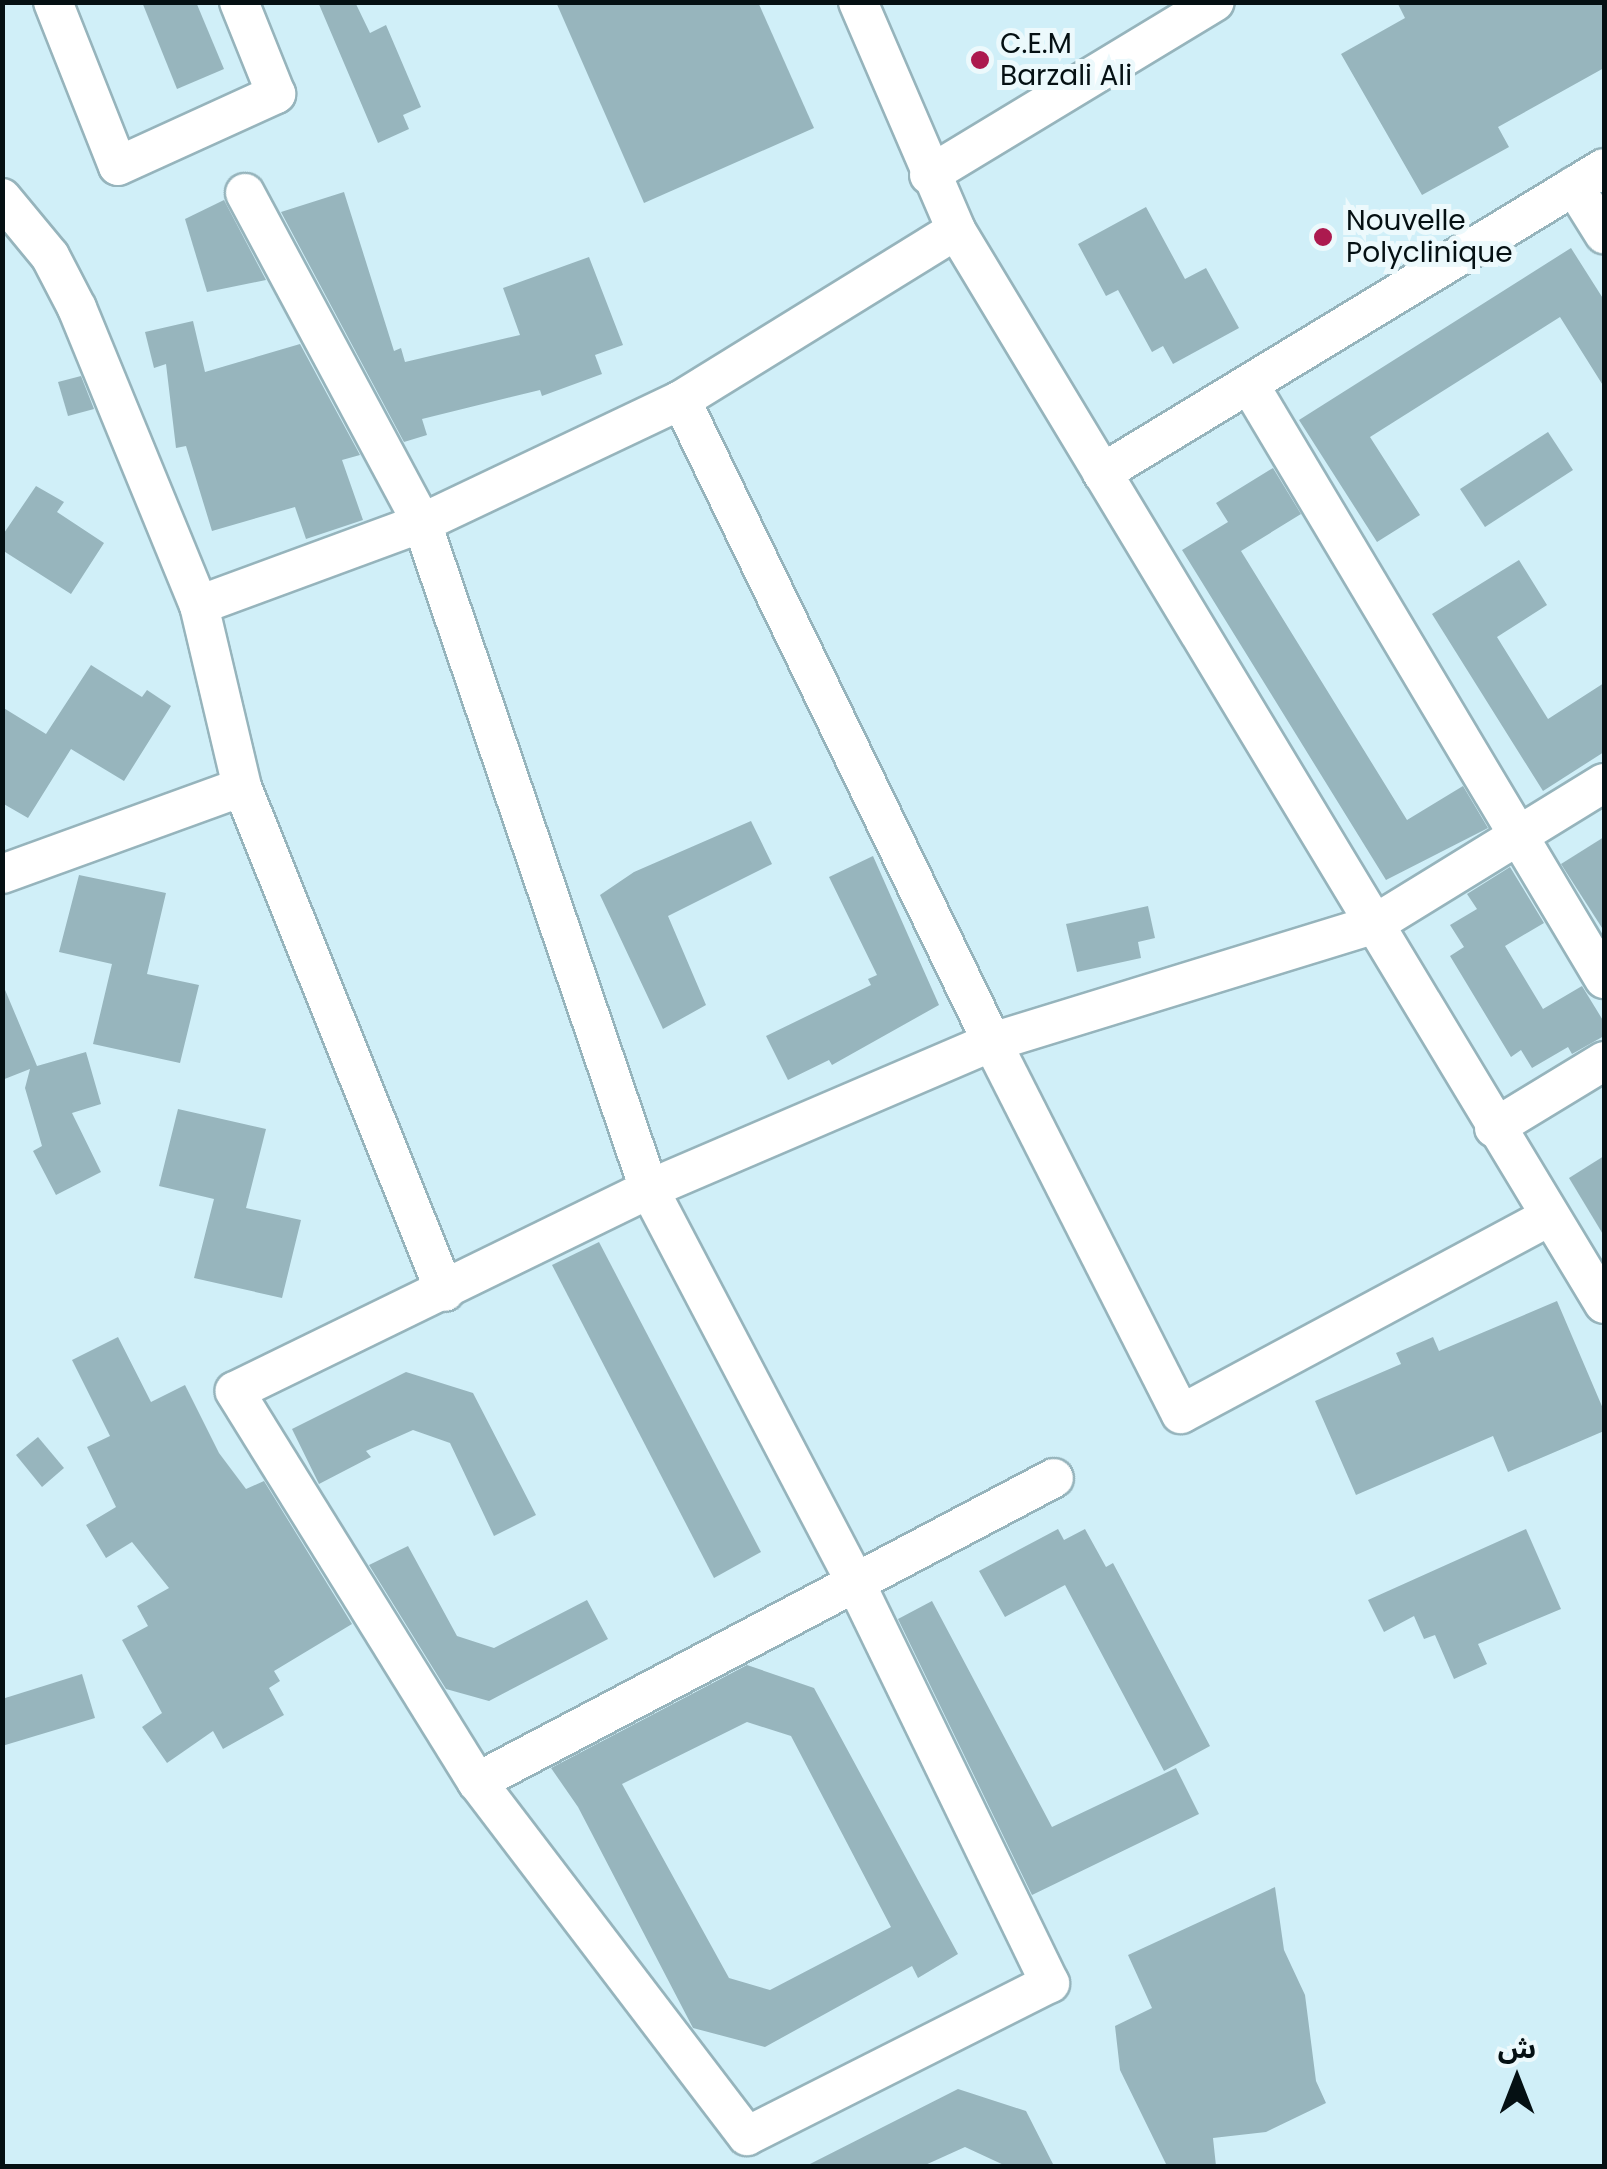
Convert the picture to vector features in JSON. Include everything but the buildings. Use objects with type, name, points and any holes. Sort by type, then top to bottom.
[{"type":"street","points":[[52,2],[118,166],[276,94],[239,2]]},
{"type":"street","points":[[858,2],[928,175],[956,230],[1547,1218],[1604,1304]]},
{"type":"street","points":[[928,175],[1215,2]]},
{"type":"street","points":[[1102,474],[1589,177],[1604,234]]},
{"type":"street","points":[[245,193],[422,523],[649,1189],[856,1584],[1050,1983],[747,2136],[477,1782],[235,1391],[446,1292],[649,1189],[992,1042],[1373,925],[1604,784]]},
{"type":"street","points":[[2,198],[50,256],[76,308],[200,605],[242,787],[446,1292]]},
{"type":"street","points":[[200,605],[422,523],[681,400],[956,230]]},
{"type":"street","points":[[1249,384],[1604,979]]},
{"type":"street","points":[[681,400],[992,1042],[1180,1414],[1547,1218]]},
{"type":"street","points":[[2,874],[242,787]]},
{"type":"street","points":[[1494,1128],[1604,1061]]},
{"type":"street","points":[[477,1782],[1054,1478]]},
{"type":"place","name":"C.E.M Barzali Ali","points":[[980,60]]},
{"type":"place","name":"Nouvelle Polyclinique","points":[[1323,237]]}]
